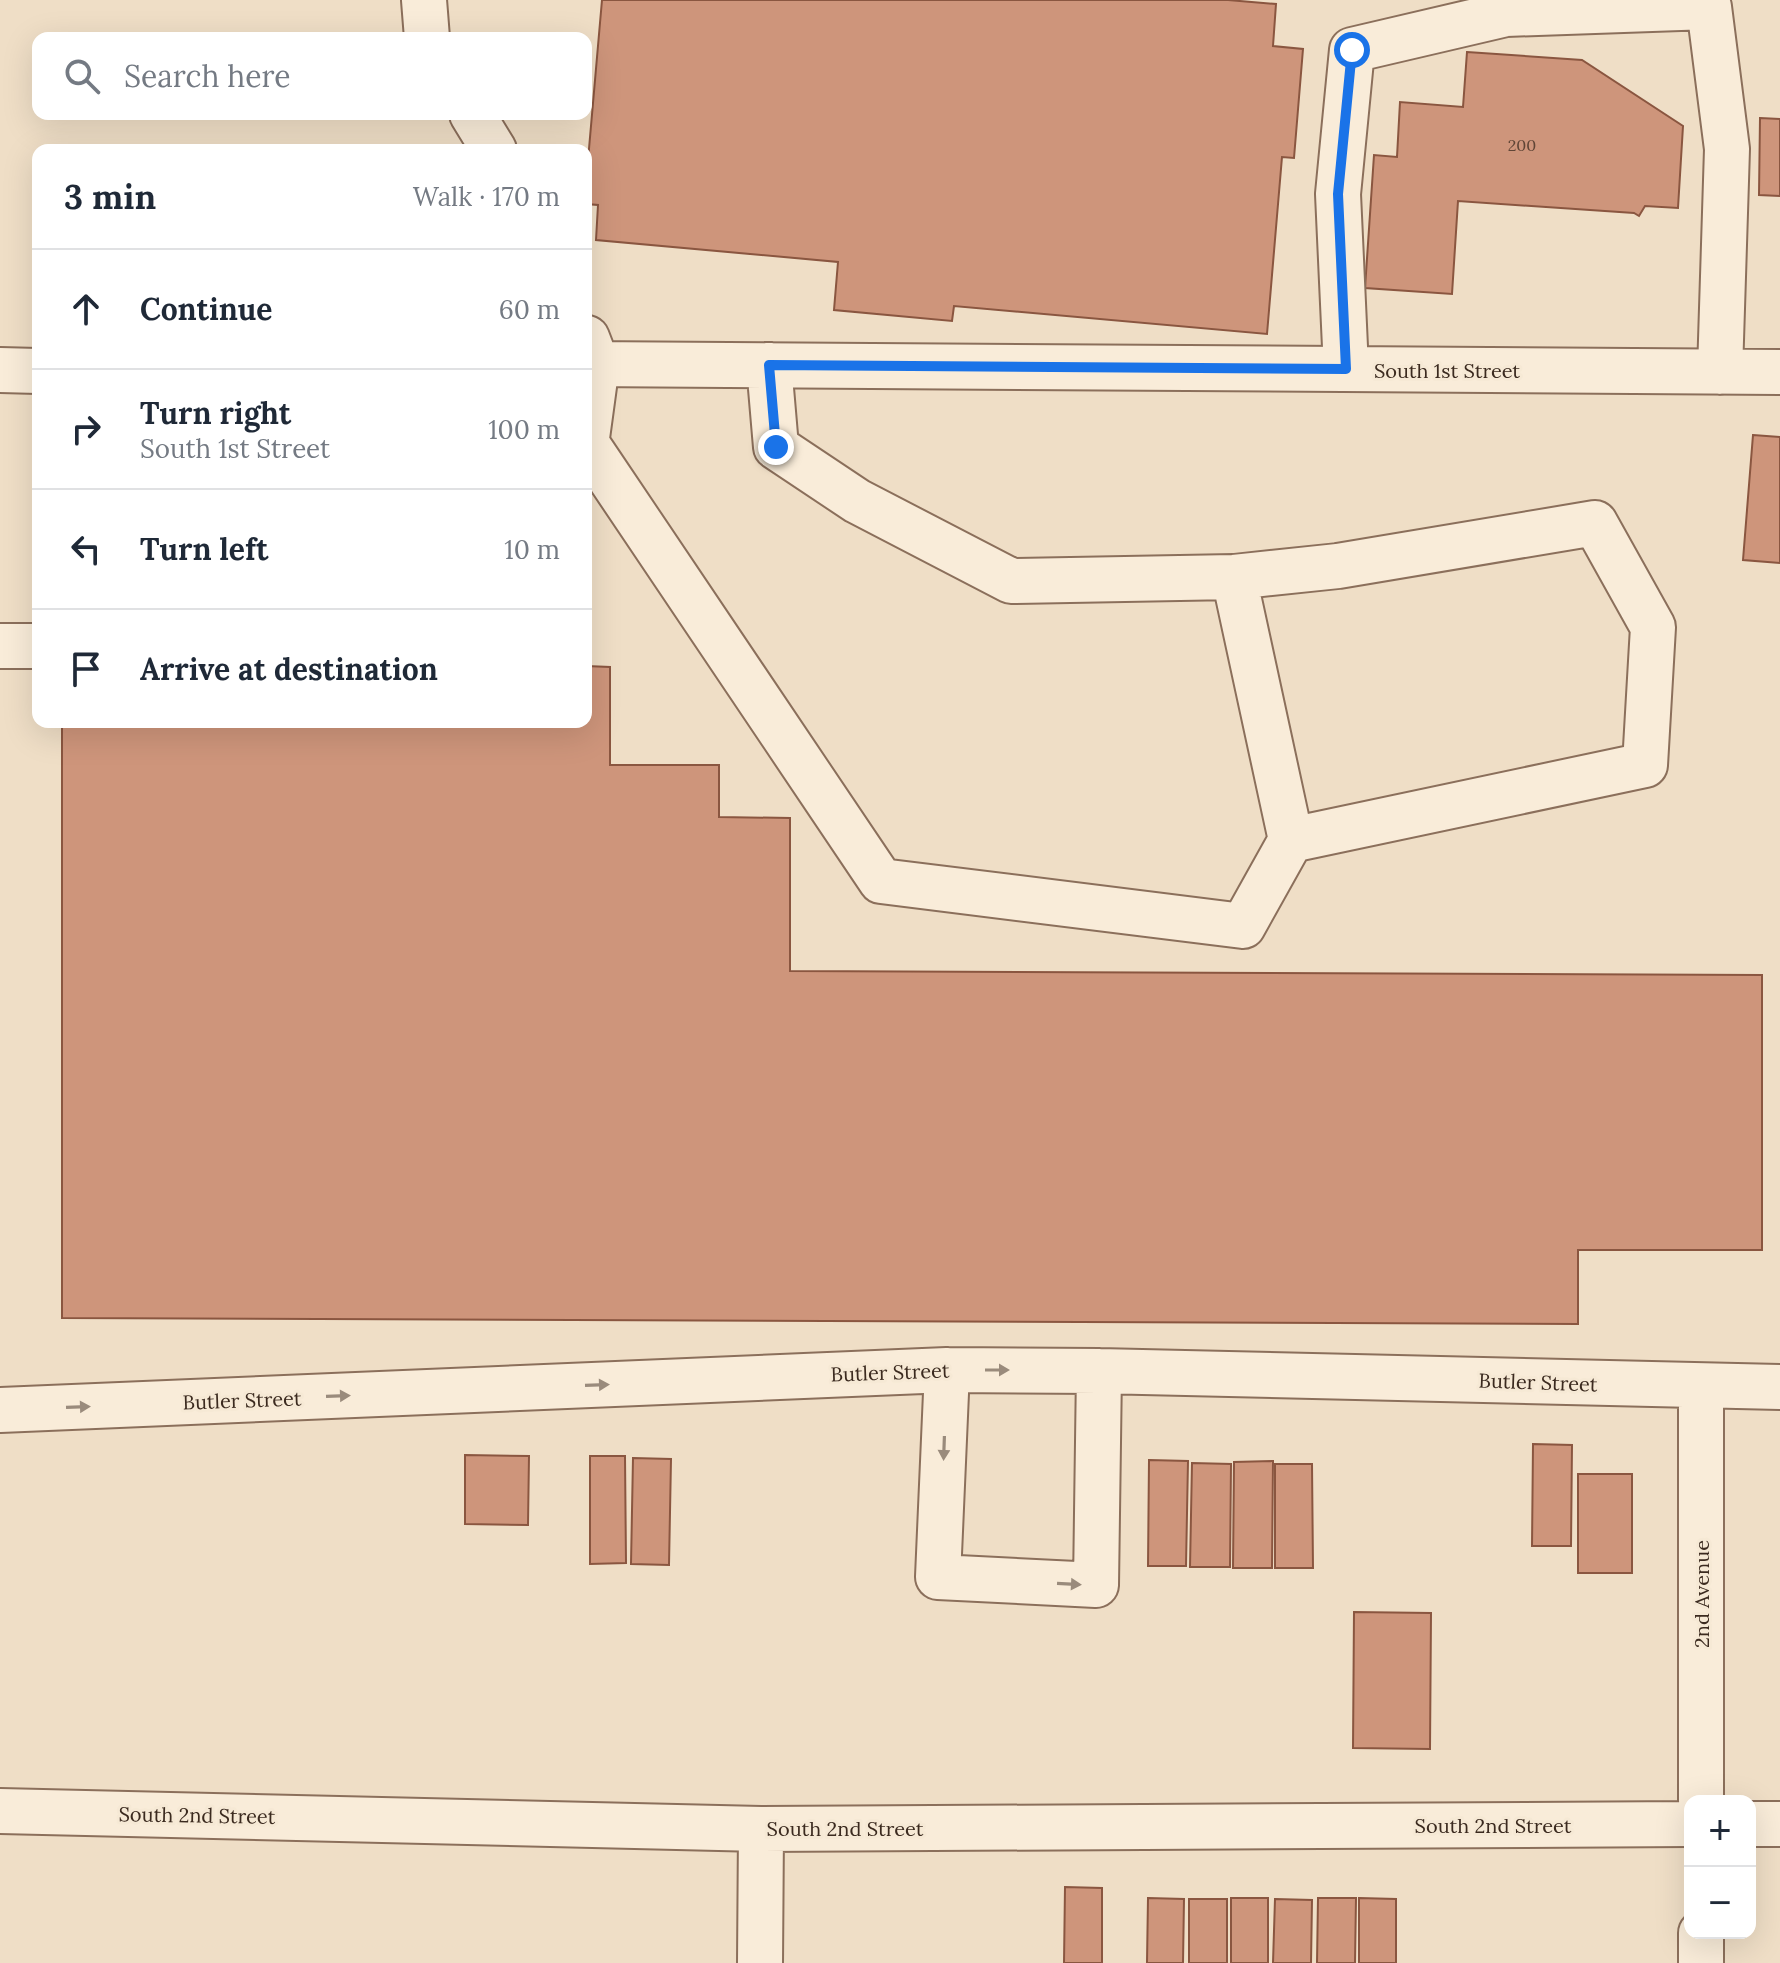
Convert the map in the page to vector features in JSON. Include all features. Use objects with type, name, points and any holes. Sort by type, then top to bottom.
[{"type":"street","points":[[424,0],[427,32]]},
{"type":"street","points":[[1346,369],[1338,194],[1352,50],[1506,14],[1709,7],[1727,149],[1720,372]]},
{"type":"street","points":[[476,120],[490,144]]},
{"type":"street","name":"South 1st Street","points":[[592,354],[769,365],[1780,372]]},
{"type":"street","points":[[769,365],[776,447],[857,501],[1011,581],[1234,577],[1338,566],[1595,523],[1653,627],[1645,765],[1291,840]]},
{"type":"street","points":[[0,370],[32,371]]},
{"type":"street","points":[[592,454],[881,881],[1243,926],[1291,840],[1234,577]]},
{"type":"street","points":[[0,646],[32,646]]},
{"type":"street","points":[[947,1370],[938,1577],[1096,1585],[1099,1371]]},
{"type":"street","name":"Butler Street","points":[[0,1410],[947,1370],[1780,1387]]},
{"type":"street","name":"2nd Avenue","points":[[1701,1386],[1701,1795]]},
{"type":"street","name":"South 2nd Street","points":[[0,1811],[761,1829],[1684,1824]]},
{"type":"street","points":[[1756,1824],[1780,1824]]},
{"type":"street","points":[[760,1963],[761,1829]]},
{"type":"street","points":[[1701,1939],[1701,1963]]},
{"type":"building","points":[[602,0],[1228,0],[1276,4],[1273,46],[1303,49],[1294,158],[1282,157],[1267,334],[954,306],[952,321],[834,310],[838,262],[596,240],[598,205],[592,204],[592,144],[589,144]]},
{"type":"building","points":[[1467,52],[1582,60],[1683,126],[1678,208],[1645,206],[1639,216],[1634,213],[1458,201],[1452,294],[1365,288],[1374,155],[1397,157],[1400,102],[1463,107]]},
{"type":"building","points":[[1760,118],[1780,119],[1780,196],[1759,195]]},
{"type":"building","points":[[1753,435],[1780,437],[1780,563],[1743,560]]},
{"type":"building","points":[[592,666],[610,667],[610,765],[719,765],[719,817],[790,818],[790,971],[1762,975],[1762,1250],[1578,1250],[1578,1324],[62,1318],[62,728],[592,728]]},
{"type":"building","points":[[1533,1444],[1572,1445],[1571,1546],[1532,1546]]},
{"type":"building","points":[[465,1455],[529,1456],[528,1525],[465,1524]]},
{"type":"building","points":[[590,1456],[625,1456],[626,1563],[590,1564]]},
{"type":"building","points":[[633,1458],[671,1459],[669,1565],[631,1564]]},
{"type":"building","points":[[1149,1460],[1188,1461],[1186,1566],[1148,1566]]},
{"type":"building","points":[[1273,1461],[1272,1568],[1233,1568],[1234,1462]]},
{"type":"building","points":[[1192,1463],[1231,1464],[1230,1567],[1190,1567]]},
{"type":"building","points":[[1275,1464],[1312,1464],[1313,1568],[1275,1568]]},
{"type":"building","points":[[1578,1474],[1632,1474],[1632,1573],[1578,1573]]},
{"type":"building","points":[[1354,1612],[1431,1613],[1430,1749],[1353,1748]]},
{"type":"building","points":[[1065,1887],[1102,1888],[1102,1963],[1064,1963]]},
{"type":"building","points":[[1148,1898],[1184,1899],[1183,1963],[1147,1963]]},
{"type":"building","points":[[1231,1898],[1268,1898],[1268,1963],[1231,1963]]},
{"type":"building","points":[[1318,1898],[1356,1898],[1355,1963],[1317,1963]]},
{"type":"building","points":[[1359,1898],[1396,1899],[1396,1963],[1359,1963]]},
{"type":"building","points":[[1189,1899],[1227,1899],[1227,1963],[1189,1963]]},
{"type":"building","points":[[1275,1899],[1312,1900],[1311,1963],[1273,1963]]},
{"type":"route","points":[[776,447],[769,365],[1346,369],[1338,194],[1352,50]]}]
